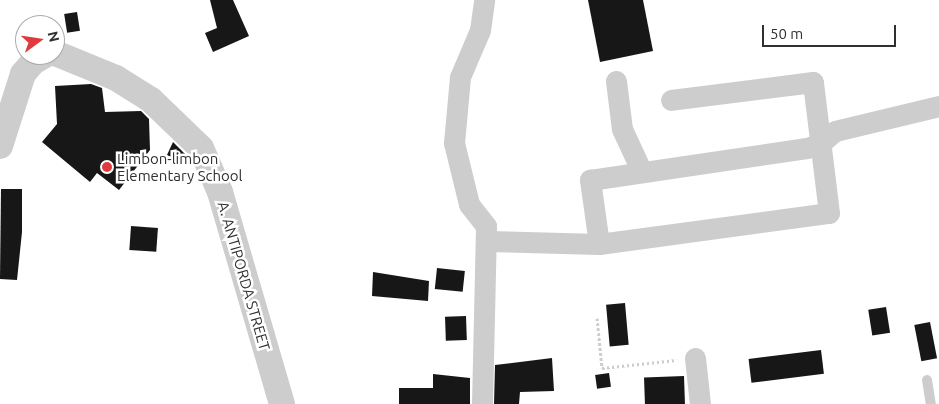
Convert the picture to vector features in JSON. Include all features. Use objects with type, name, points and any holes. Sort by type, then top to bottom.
[{"type":"street","points":[[482,404],[486,226],[469,204],[454,142],[460,77],[480,30],[484,0]]},
{"type":"street","name":"A. ANTIPORDA STREET","points":[[65,57],[116,78],[151,100],[202,148],[220,192],[282,404]]},
{"type":"street","points":[[0,146],[23,74],[33,65]]},
{"type":"street","points":[[616,82],[622,129],[642,172]]},
{"type":"street","points":[[486,241],[599,244],[829,212],[814,82],[671,100]]},
{"type":"street","points":[[599,244],[590,180],[807,148],[820,143],[835,131],[939,106]]},
{"type":"street","points":[[695,358],[700,404]]},
{"type":"lane","points":[[927,380],[931,404]]},
{"type":"path","points":[[597,318],[602,368],[695,358]]},
{"type":"building","points":[[210,0],[233,0],[249,36],[213,52],[205,33],[217,28]]},
{"type":"building","points":[[588,0],[643,0],[653,51],[600,62]]},
{"type":"building","points":[[77,12],[80,31],[67,33],[64,15]]},
{"type":"building","points":[[91,84],[102,88],[105,112],[141,111],[149,119],[150,150],[119,190],[97,173],[90,182],[42,142],[57,124],[55,86]]},
{"type":"building","points":[[173,142],[185,154],[181,162],[167,155]]},
{"type":"building","points":[[1,189],[22,189],[22,232],[17,280],[0,279]]},
{"type":"building","points":[[131,226],[158,228],[156,252],[129,250]]},
{"type":"building","points":[[437,268],[465,271],[463,292],[435,289]]},
{"type":"building","points":[[373,272],[429,281],[428,301],[372,296]]},
{"type":"building","points":[[625,303],[629,345],[610,346],[606,305]]},
{"type":"building","points":[[886,307],[890,333],[872,335],[868,310]]},
{"type":"building","points":[[466,316],[467,340],[446,341],[445,317]]},
{"type":"building","points":[[930,322],[937,358],[921,361],[914,325]]},
{"type":"building","points":[[821,350],[824,374],[751,383],[749,359]]},
{"type":"building","points":[[552,358],[554,391],[520,392],[519,404],[494,404],[495,365]]},
{"type":"building","points":[[609,373],[611,387],[597,389],[595,375]]},
{"type":"building","points":[[433,374],[470,378],[470,404],[399,404],[399,388],[433,388]]},
{"type":"building","points":[[684,376],[685,404],[645,404],[644,377]]},
{"type":"place","name":"Limbon-limbon Elementary School","points":[[107,167]]}]
